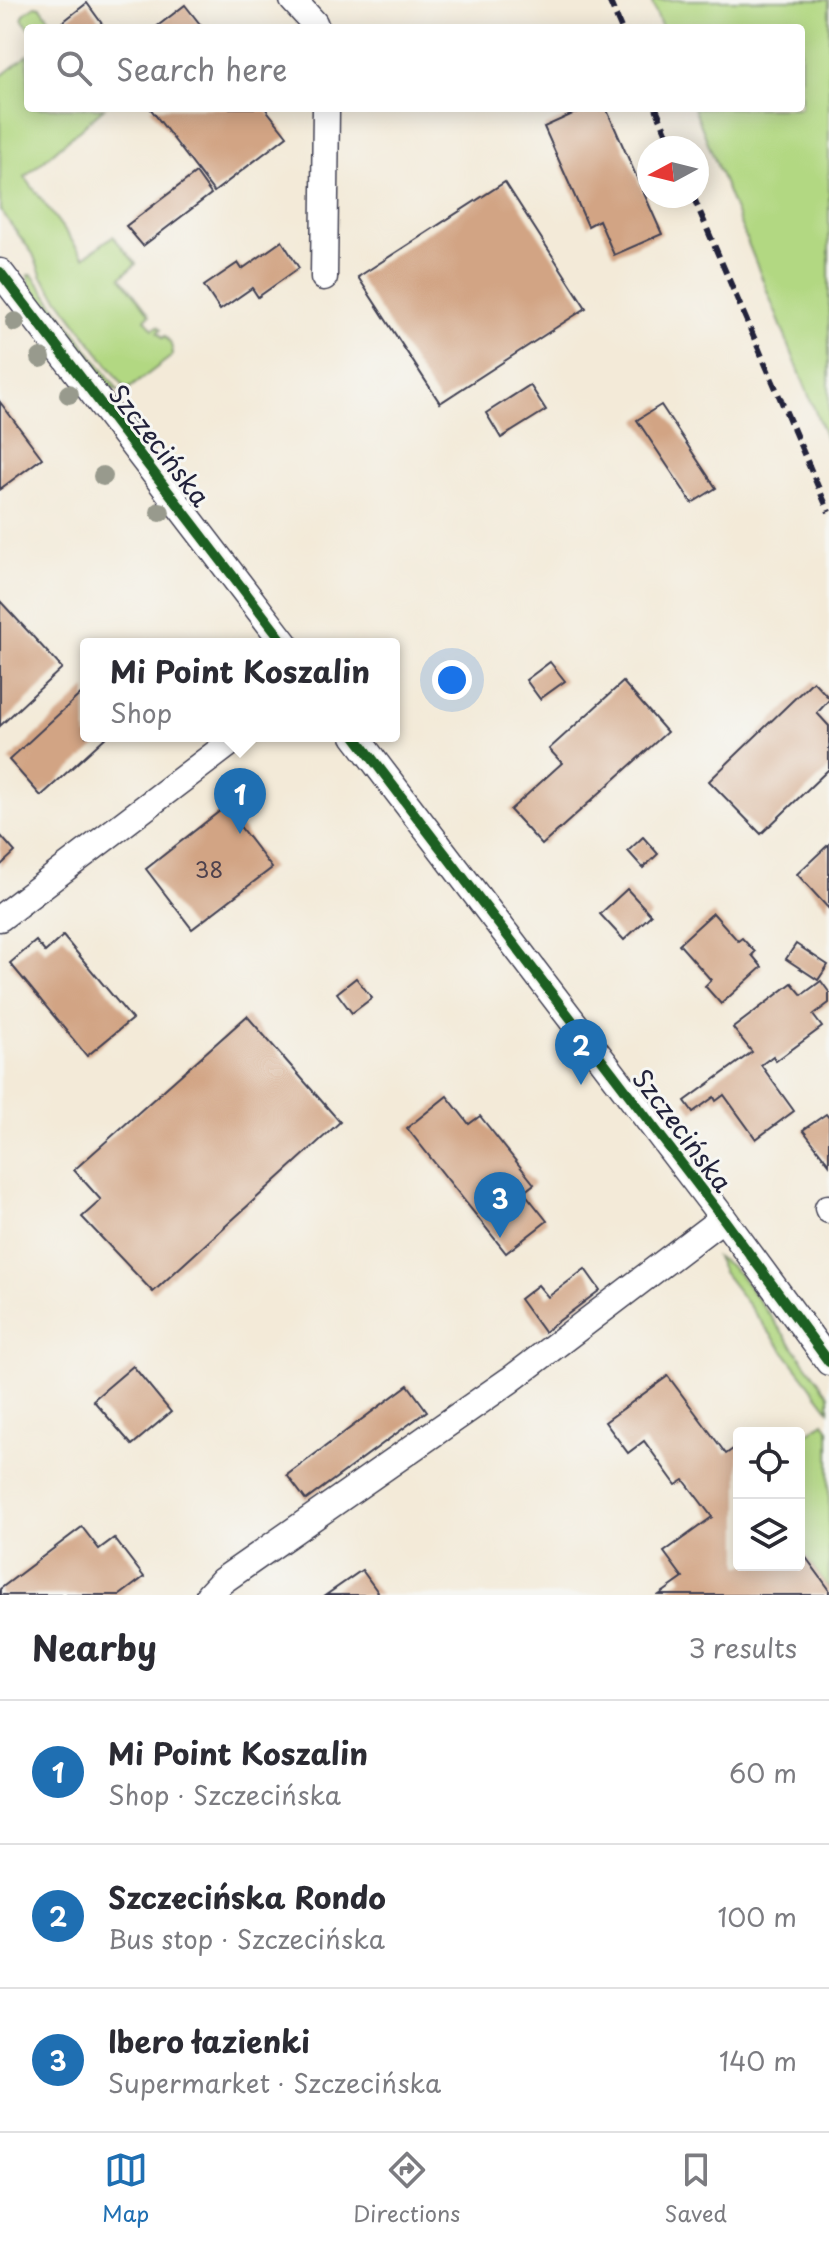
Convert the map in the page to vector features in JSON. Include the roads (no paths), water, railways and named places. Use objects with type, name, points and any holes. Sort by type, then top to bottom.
[{"type":"street","points":[[293,0],[314,24]]},
{"type":"street","points":[[324,277],[326,112]]},
{"type":"street","name":"Szczecińska","points":[[0,272],[280,638]]},
{"type":"street","points":[[0,918],[231,742]]},
{"type":"street","name":"Szczecińska","points":[[360,742],[825,1347]]},
{"type":"street","points":[[209,1595],[222,1581],[510,1380],[723,1218]]},
{"type":"railway","points":[[609,0],[619,24]]},
{"type":"railway","points":[[658,112],[668,136]]},
{"type":"railway","points":[[698,208],[829,512]]},
{"type":"place","name":"Mi Point Koszalin","points":[[240,834]]},
{"type":"place","name":"Szczecińska Rondo","points":[[581,1085]]},
{"type":"place","name":"Ibero łazienki","points":[[500,1238]]}]
